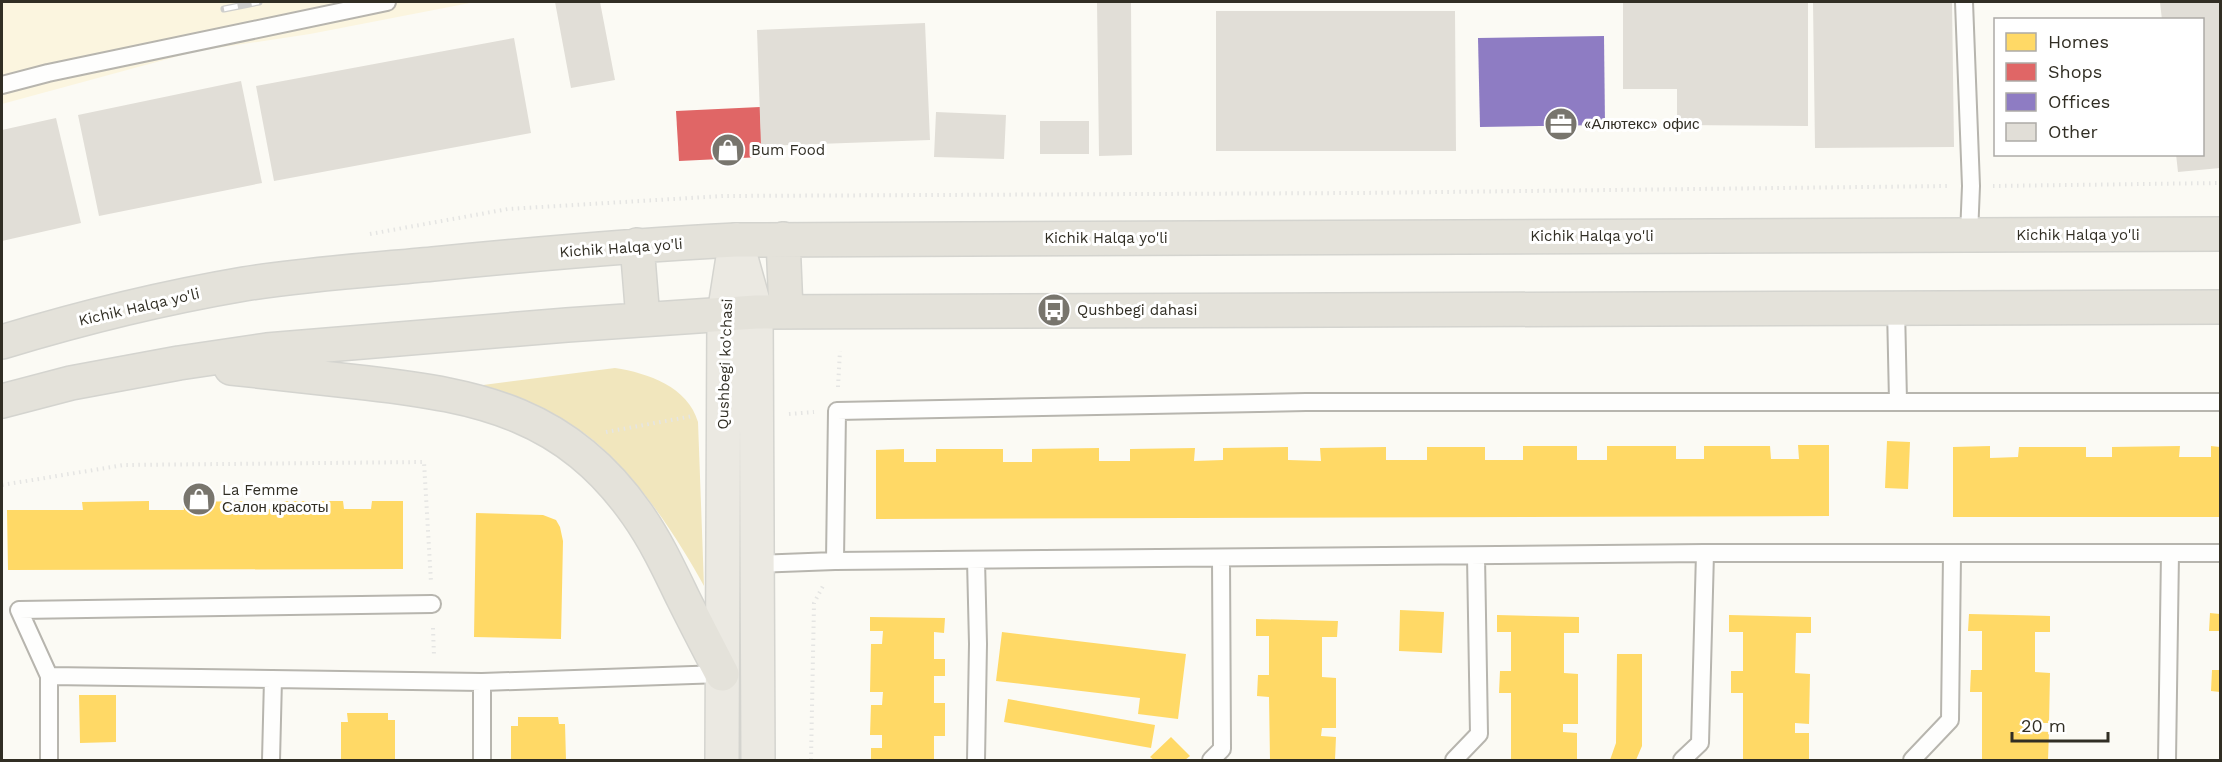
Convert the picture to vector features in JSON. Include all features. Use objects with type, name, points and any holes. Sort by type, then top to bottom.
[{"type":"highway","name":"Kichik Halqa yo'li","points":[[2,342],[134,307],[244,284],[354,271],[637,245],[736,240],[2220,234]]},
{"type":"highway","points":[[771,311],[783,239]]},
{"type":"highway","points":[[637,245],[643,319]]},
{"type":"highway","points":[[2,401],[71,383],[267,350],[643,319],[771,311],[2220,307]]},
{"type":"highway","points":[[179,363],[343,380],[447,394],[491,404],[544,428],[569,444],[609,479],[637,513],[662,555],[723,674]]},
{"type":"main road","name":"Qushbegi ko'chasi","points":[[736,240],[771,311],[757,564],[758,760]]},
{"type":"main road","name":"Qushbegi ko'chasi","points":[[722,760],[724,314],[736,240]]},
{"type":"lane","points":[[2,85],[48,72],[387,2]]},
{"type":"lane","points":[[1964,2],[1971,186],[1969,235]]},
{"type":"lane","points":[[1896,308],[1898,401]]},
{"type":"lane","points":[[835,561],[837,411],[1306,402],[2220,402]]},
{"type":"lane","points":[[757,564],[835,561],[1705,553],[1952,555],[2220,553]]},
{"type":"lane","points":[[1682,760],[1700,743],[1705,553]]},
{"type":"lane","points":[[2167,760],[2170,553]]},
{"type":"lane","points":[[1912,760],[1950,720],[1952,555]]},
{"type":"lane","points":[[1454,760],[1479,734],[1476,556]]},
{"type":"lane","points":[[1211,760],[1222,749],[1221,558]]},
{"type":"lane","points":[[976,560],[978,644],[976,760]]},
{"type":"lane","points":[[49,760],[49,676],[19,610],[432,604]]},
{"type":"lane","points":[[49,676],[482,682],[723,674]]},
{"type":"lane","points":[[271,760],[273,679]]},
{"type":"lane","points":[[482,682],[482,760]]},
{"type":"path","points":[[786,414],[837,411],[840,351]]},
{"type":"path","points":[[603,432],[696,415]]},
{"type":"path","points":[[2,485],[124,465],[424,462],[435,681]]},
{"type":"path","points":[[811,760],[814,603],[835,561]]},
{"type":"shaded area","points":[[2,2],[475,2],[310,34],[197,51],[2,104]]},
{"type":"shaded area","points":[[615,368],[653,378],[676,391],[693,410],[698,422],[704,586],[661,517],[623,469],[603,449],[582,432],[561,420],[460,388]]},
{"type":"building: Homes","points":[[1887,441],[1910,442],[1908,489],[1885,488]]},
{"type":"building: Homes","points":[[1798,445],[1829,445],[1829,516],[876,519],[876,450],[904,449],[904,462],[936,462],[936,449],[1003,449],[1003,462],[1032,462],[1032,449],[1099,448],[1099,461],[1130,461],[1130,449],[1195,448],[1194,461],[1223,460],[1223,448],[1288,447],[1288,460],[1321,461],[1320,448],[1386,447],[1386,460],[1427,460],[1427,447],[1485,447],[1485,460],[1523,460],[1523,446],[1577,446],[1577,460],[1607,460],[1607,446],[1676,446],[1676,459],[1704,459],[1704,446],[1770,446],[1771,459],[1799,459]]},
{"type":"building: Homes","points":[[1990,446],[1990,458],[2018,457],[2019,447],[2086,447],[2086,457],[2112,457],[2112,447],[2180,446],[2179,457],[2211,457],[2211,446],[2220,447],[2220,517],[1953,517],[1953,447]]},
{"type":"building: Homes","points":[[149,501],[149,510],[184,510],[183,502],[250,501],[250,510],[278,509],[278,501],[343,501],[344,509],[371,509],[372,501],[403,501],[403,569],[8,570],[7,510],[83,510],[82,502]]},
{"type":"building: Homes","points":[[476,513],[543,515],[556,520],[563,541],[561,639],[474,637]]},
{"type":"building: Homes","points":[[1400,610],[1444,612],[1442,653],[1399,651]]},
{"type":"building: Homes","points":[[2210,613],[2220,614],[2220,631],[2209,631]]},
{"type":"building: Homes","points":[[1969,614],[2050,616],[2050,632],[2035,632],[2035,672],[2050,673],[2049,723],[2035,723],[2034,731],[2049,732],[2048,760],[1982,760],[1982,692],[1970,692],[1971,670],[1982,670],[1982,631],[1968,631]]},
{"type":"building: Homes","points":[[1497,615],[1579,617],[1579,633],[1564,633],[1564,673],[1578,674],[1578,724],[1563,724],[1563,732],[1577,733],[1577,760],[1511,760],[1511,693],[1499,693],[1500,671],[1511,671],[1511,632],[1497,632]]},
{"type":"building: Homes","points":[[1729,615],[1811,617],[1811,633],[1796,633],[1795,673],[1810,674],[1809,724],[1795,723],[1795,733],[1809,733],[1809,760],[1743,760],[1743,693],[1731,693],[1731,671],[1743,671],[1743,632],[1729,632]]},
{"type":"building: Homes","points":[[870,617],[945,618],[944,633],[934,632],[934,659],[945,659],[945,676],[934,676],[934,703],[945,703],[945,736],[934,736],[934,760],[871,760],[871,748],[882,748],[882,735],[870,735],[871,705],[882,705],[883,692],[870,692],[871,644],[882,644],[883,631],[870,631]]},
{"type":"building: Homes","points":[[1256,619],[1338,621],[1337,637],[1322,637],[1322,677],[1336,678],[1336,728],[1322,728],[1321,736],[1336,737],[1335,760],[1270,760],[1269,697],[1257,696],[1258,675],[1269,675],[1269,636],[1256,636]]},
{"type":"building: Homes","points":[[1002,632],[1186,654],[1178,719],[1138,714],[1140,698],[996,681]]},
{"type":"building: Homes","points":[[1617,654],[1642,654],[1642,746],[1636,760],[1610,760],[1616,743]]},
{"type":"building: Homes","points":[[2212,670],[2220,670],[2220,692],[2211,691]]},
{"type":"building: Homes","points":[[79,695],[116,695],[116,742],[80,743]]},
{"type":"building: Homes","points":[[1008,699],[1155,725],[1151,748],[1004,722]]},
{"type":"building: Homes","points":[[347,713],[388,713],[388,720],[395,720],[395,760],[341,760],[341,722],[348,722]]},
{"type":"building: Homes","points":[[518,717],[558,717],[559,724],[565,724],[566,760],[511,760],[511,726],[518,726]]},
{"type":"building: Homes","points":[[1171,737],[1190,756],[1185,760],[1154,760],[1150,757]]},
{"type":"building: Shops","points":[[760,107],[762,157],[679,161],[676,111]]},
{"type":"building: Offices","points":[[1604,36],[1605,125],[1480,127],[1478,38]]},
{"type":"building: Other","points":[[555,2],[600,2],[615,80],[571,88]]},
{"type":"building: Other","points":[[1097,2],[1131,2],[1132,155],[1099,156]]},
{"type":"building: Other","points":[[1623,2],[1808,2],[1808,126],[1677,125],[1677,89],[1623,89]]},
{"type":"building: Other","points":[[1813,2],[1952,2],[1954,147],[1815,148]]},
{"type":"building: Other","points":[[2160,2],[2220,2],[2220,168],[2178,172],[2176,156],[2204,156],[2204,18],[2162,18]]},
{"type":"building: Other","points":[[1216,11],[1455,11],[1456,151],[1216,151]]},
{"type":"building: Other","points":[[925,23],[930,140],[761,146],[757,30]]},
{"type":"building: Other","points":[[514,38],[531,133],[274,181],[256,86]]},
{"type":"building: Other","points":[[241,81],[262,183],[99,216],[78,115]]},
{"type":"building: Other","points":[[936,112],[1006,115],[1004,159],[934,157]]},
{"type":"building: Other","points":[[56,118],[81,223],[2,241],[2,130]]},
{"type":"building: Other","points":[[1040,121],[1089,121],[1089,154],[1040,154]]},
{"type":"railway","points":[[224,9],[259,2]]},
{"type":"place","name":"«Алютекс» офис","points":[[1561,124]]},
{"type":"place","name":"Bum Food","points":[[728,150]]},
{"type":"place","name":"Qushbegi dahasi","points":[[1054,310]]},
{"type":"place","name":"La Femme Салон красоты","points":[[199,499]]}]
